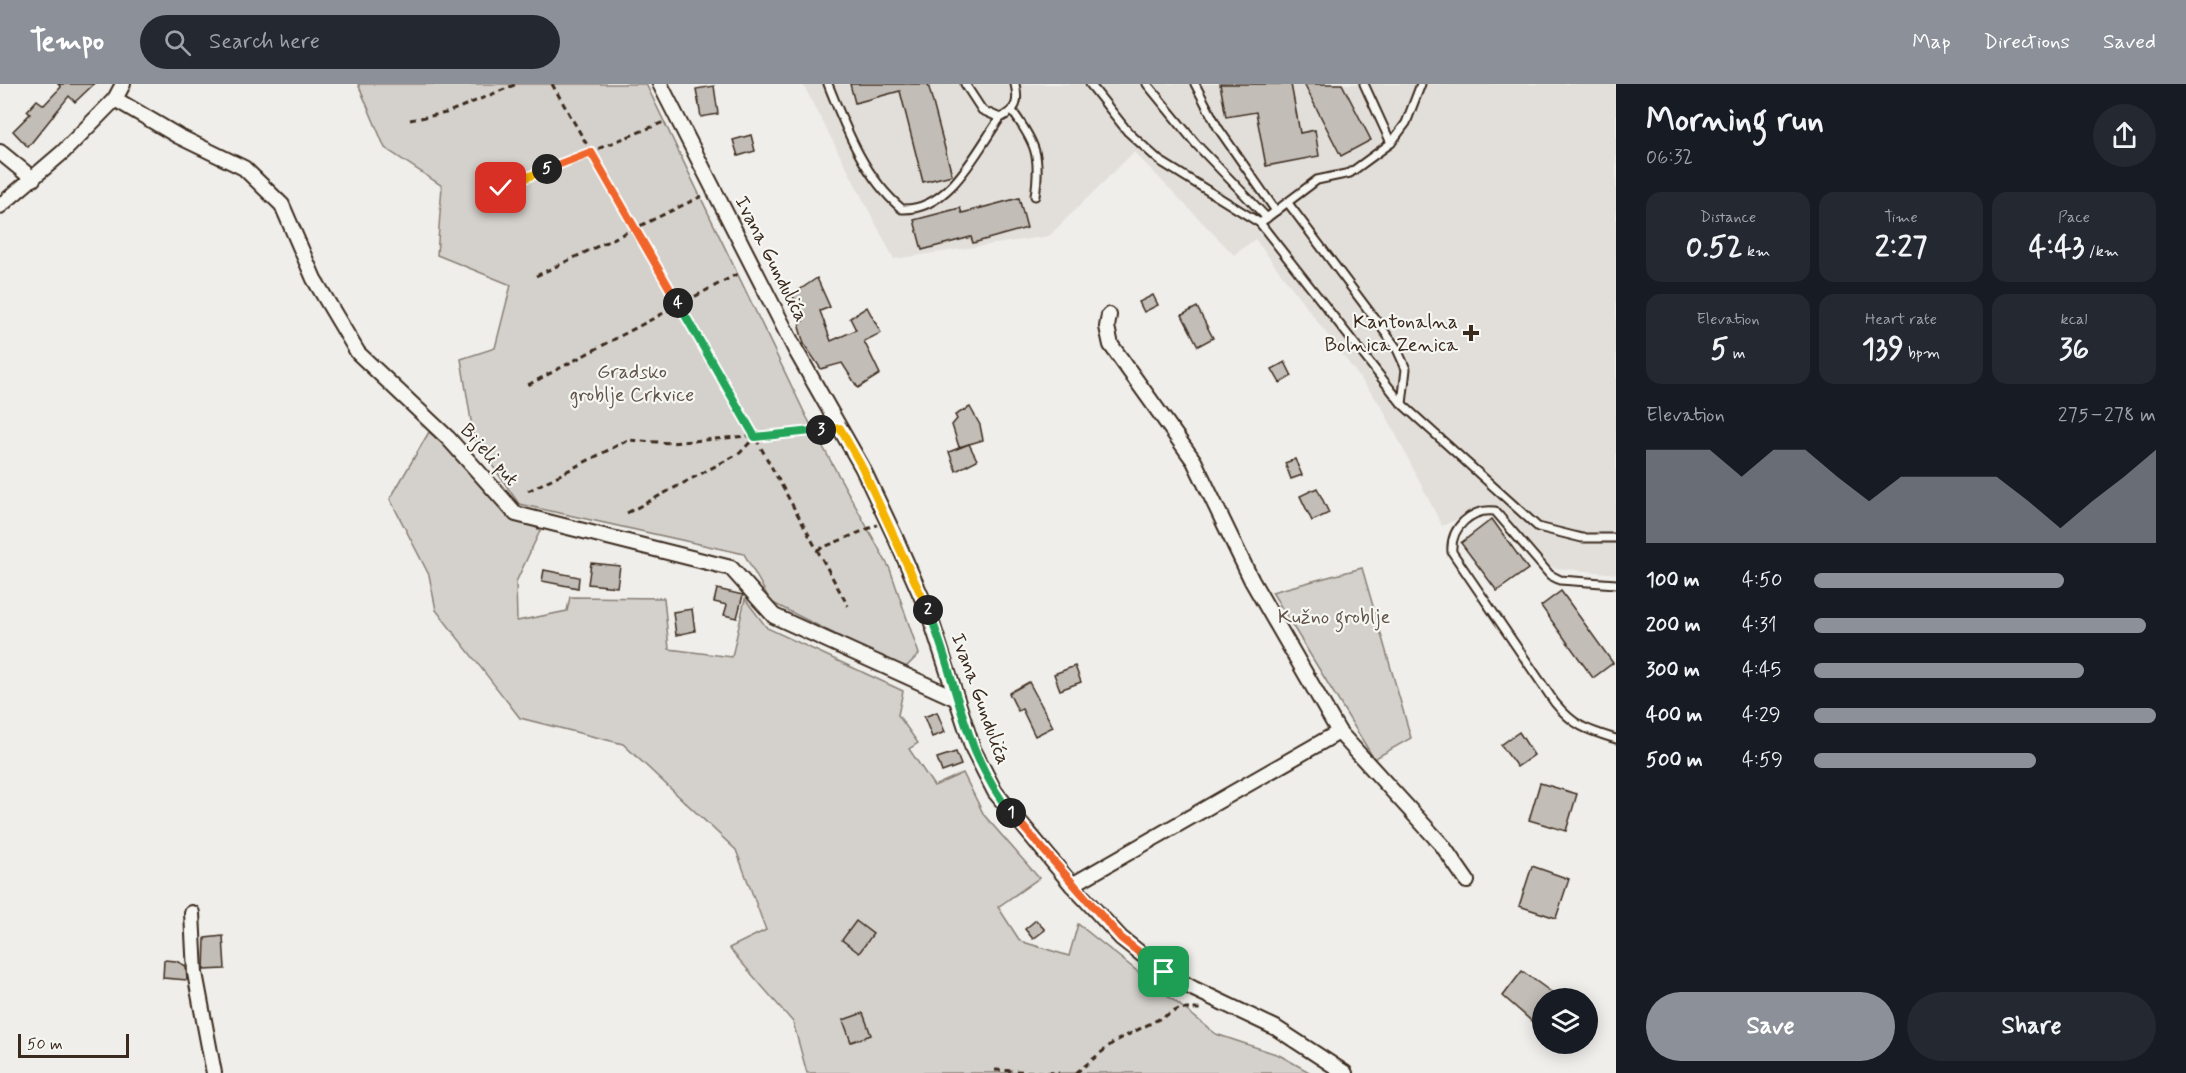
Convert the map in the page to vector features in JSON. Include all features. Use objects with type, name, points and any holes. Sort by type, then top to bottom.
[{"type":"street","points":[[0,206],[33,179],[115,99],[123,84]]},
{"type":"street","name":"Ivana Gundulića","points":[[660,84],[795,349],[840,428],[887,521],[929,614],[973,749],[995,792],[1072,885],[1121,938],[1164,972],[1276,1028],[1345,1073]]},
{"type":"street","name":"Bijeli put","points":[[115,99],[178,136],[244,168],[282,205],[314,279],[358,353],[448,438],[516,514],[731,568],[774,616],[956,698]]},
{"type":"street","points":[[0,152],[33,179]]},
{"type":"street","points":[[1109,315],[1107,327],[1111,345],[1194,461],[1252,580],[1340,732],[1442,845],[1467,881]]},
{"type":"street","points":[[1072,885],[1340,732]]},
{"type":"street","points":[[192,913],[195,973],[214,1073]]},
{"type":"lane","points":[[828,84],[842,120],[871,176],[902,209],[917,210],[932,204],[958,178],[1000,118],[1013,112],[1019,100],[1015,84]]},
{"type":"lane","points":[[965,84],[982,110],[1000,118]]},
{"type":"lane","points":[[1090,84],[1128,132],[1160,161],[1260,223],[1402,405],[1538,527],[1582,538],[1616,538]]},
{"type":"lane","points":[[1147,84],[1196,144],[1267,218]]},
{"type":"lane","points":[[1195,84],[1218,128],[1276,211]]},
{"type":"lane","points":[[1364,84],[1391,143]]},
{"type":"lane","points":[[1260,223],[1317,180],[1350,173],[1391,143],[1407,123],[1421,84]]},
{"type":"lane","points":[[1013,112],[1033,140],[1037,160],[1035,196]]},
{"type":"lane","points":[[1288,203],[1396,347],[1406,369],[1402,405]]},
{"type":"lane","points":[[1616,584],[1560,580],[1550,575],[1495,511],[1486,510],[1475,514],[1455,530],[1451,540],[1452,552],[1569,720],[1583,729],[1616,739]]},
{"type":"path","points":[[410,120],[446,113],[517,84]]},
{"type":"path","points":[[552,84],[755,437],[848,606]]},
{"type":"path","points":[[501,188],[676,117]]},
{"type":"path","points":[[536,276],[713,191]]},
{"type":"path","points":[[528,385],[753,265]]},
{"type":"path","points":[[528,491],[628,440],[671,443],[840,428]]},
{"type":"path","points":[[627,513],[740,453],[755,437]]},
{"type":"path","points":[[818,550],[887,521]]},
{"type":"path","points":[[1076,1073],[1114,1042],[1179,1009],[1235,1009]]},
{"type":"path","points":[[995,1070],[1059,1073]]},
{"type":"shaded area","name":"Kantonalna Bolnica Zenica","points":[[803,84],[1616,84],[1616,574],[1547,567],[1490,504],[1442,526],[1382,407],[1255,239],[1234,255],[1134,152],[1049,236],[894,259]]},
{"type":"green space","name":"Gradsko groblje Crkvice","points":[[358,84],[646,84],[806,416],[890,569],[919,654],[904,669],[771,602],[744,554],[519,504],[474,439],[461,359],[495,348],[511,285],[437,255],[442,186],[385,148]]},
{"type":"green space","points":[[429,432],[540,531],[516,582],[517,621],[567,611],[570,597],[664,598],[669,649],[732,657],[745,599],[767,628],[903,691],[898,715],[918,743],[909,749],[934,786],[963,773],[984,815],[1039,878],[998,907],[1020,941],[1069,956],[1078,924],[1216,1034],[1279,1055],[1311,1073],[807,1073],[793,1022],[729,948],[766,930],[736,850],[623,744],[520,718],[436,610],[429,575],[390,499]]},
{"type":"green space","name":"Kužno groblje","points":[[1362,568],[1411,738],[1374,759],[1272,592]]},
{"type":"building","points":[[58,84],[94,84],[75,102],[69,96],[28,147],[13,131],[30,114],[27,111],[37,100],[44,105],[61,87]]},
{"type":"building","points":[[850,84],[928,84],[952,175],[923,182],[900,91],[855,103]]},
{"type":"building","points":[[1220,84],[1291,84],[1300,133],[1315,130],[1319,156],[1266,166],[1256,112],[1226,117]]},
{"type":"building","points":[[1304,84],[1342,84],[1371,140],[1341,156]]},
{"type":"building","points":[[714,86],[718,114],[701,117],[696,89]]},
{"type":"building","points":[[751,135],[755,151],[738,156],[733,140]]},
{"type":"building","points":[[1019,198],[1027,228],[973,243],[971,237],[922,250],[914,220],[960,208],[962,213]]},
{"type":"building","points":[[817,278],[830,307],[820,311],[831,341],[856,330],[850,318],[867,307],[881,333],[864,341],[880,374],[858,388],[842,363],[821,369],[804,344],[799,327],[805,317],[792,295]]},
{"type":"building","points":[[1153,295],[1158,305],[1144,312],[1139,302]]},
{"type":"building","points":[[1197,307],[1213,338],[1198,346],[1182,315]]},
{"type":"building","points":[[1285,362],[1292,376],[1280,383],[1272,369]]},
{"type":"building","points":[[970,407],[980,425],[983,440],[959,447],[952,425],[957,419],[955,415]]},
{"type":"building","points":[[969,444],[977,460],[956,471],[949,452]]},
{"type":"building","points":[[1295,459],[1302,475],[1291,479],[1285,463]]},
{"type":"building","points":[[1317,488],[1329,513],[1312,521],[1300,496]]},
{"type":"building","points":[[1492,519],[1528,569],[1497,591],[1461,543]]},
{"type":"building","points":[[591,563],[620,566],[617,587],[588,584]]},
{"type":"building","points":[[544,570],[579,577],[578,588],[542,581]]},
{"type":"building","points":[[717,589],[743,595],[737,618],[724,615],[727,605],[714,602]]},
{"type":"building","points":[[1561,591],[1613,663],[1593,678],[1541,606]]},
{"type":"building","points":[[692,609],[695,631],[676,635],[673,612]]},
{"type":"building","points":[[1075,666],[1081,682],[1060,690],[1054,674]]},
{"type":"building","points":[[1029,682],[1053,727],[1035,736],[1022,709],[1018,711],[1009,693]]},
{"type":"building","points":[[937,712],[945,732],[932,737],[924,717]]},
{"type":"building","points":[[1519,732],[1534,755],[1517,767],[1501,745]]},
{"type":"building","points":[[956,752],[961,765],[942,772],[937,758]]},
{"type":"building","points":[[1540,783],[1577,794],[1566,831],[1529,820]]},
{"type":"building","points":[[1532,866],[1569,879],[1556,918],[1519,906]]},
{"type":"building","points":[[1036,920],[1045,930],[1033,939],[1025,929]]},
{"type":"building","points":[[856,921],[873,934],[859,953],[842,940]]},
{"type":"building","points":[[223,936],[225,969],[204,970],[205,938]]},
{"type":"building","points":[[164,960],[176,961],[186,966],[187,980],[163,978]]},
{"type":"building","points":[[1522,971],[1546,988],[1532,988],[1532,1021],[1503,996]]},
{"type":"building","points":[[863,1013],[871,1035],[851,1042],[843,1020]]},
{"type":"place","name":"Kantonalna Bolnica Zenica","points":[[1471,333]]},
{"type":"route","points":[[501,188],[591,152],[755,437],[840,428],[862,467],[929,614],[973,749],[995,792],[1033,840],[1121,938],[1164,972]]}]
